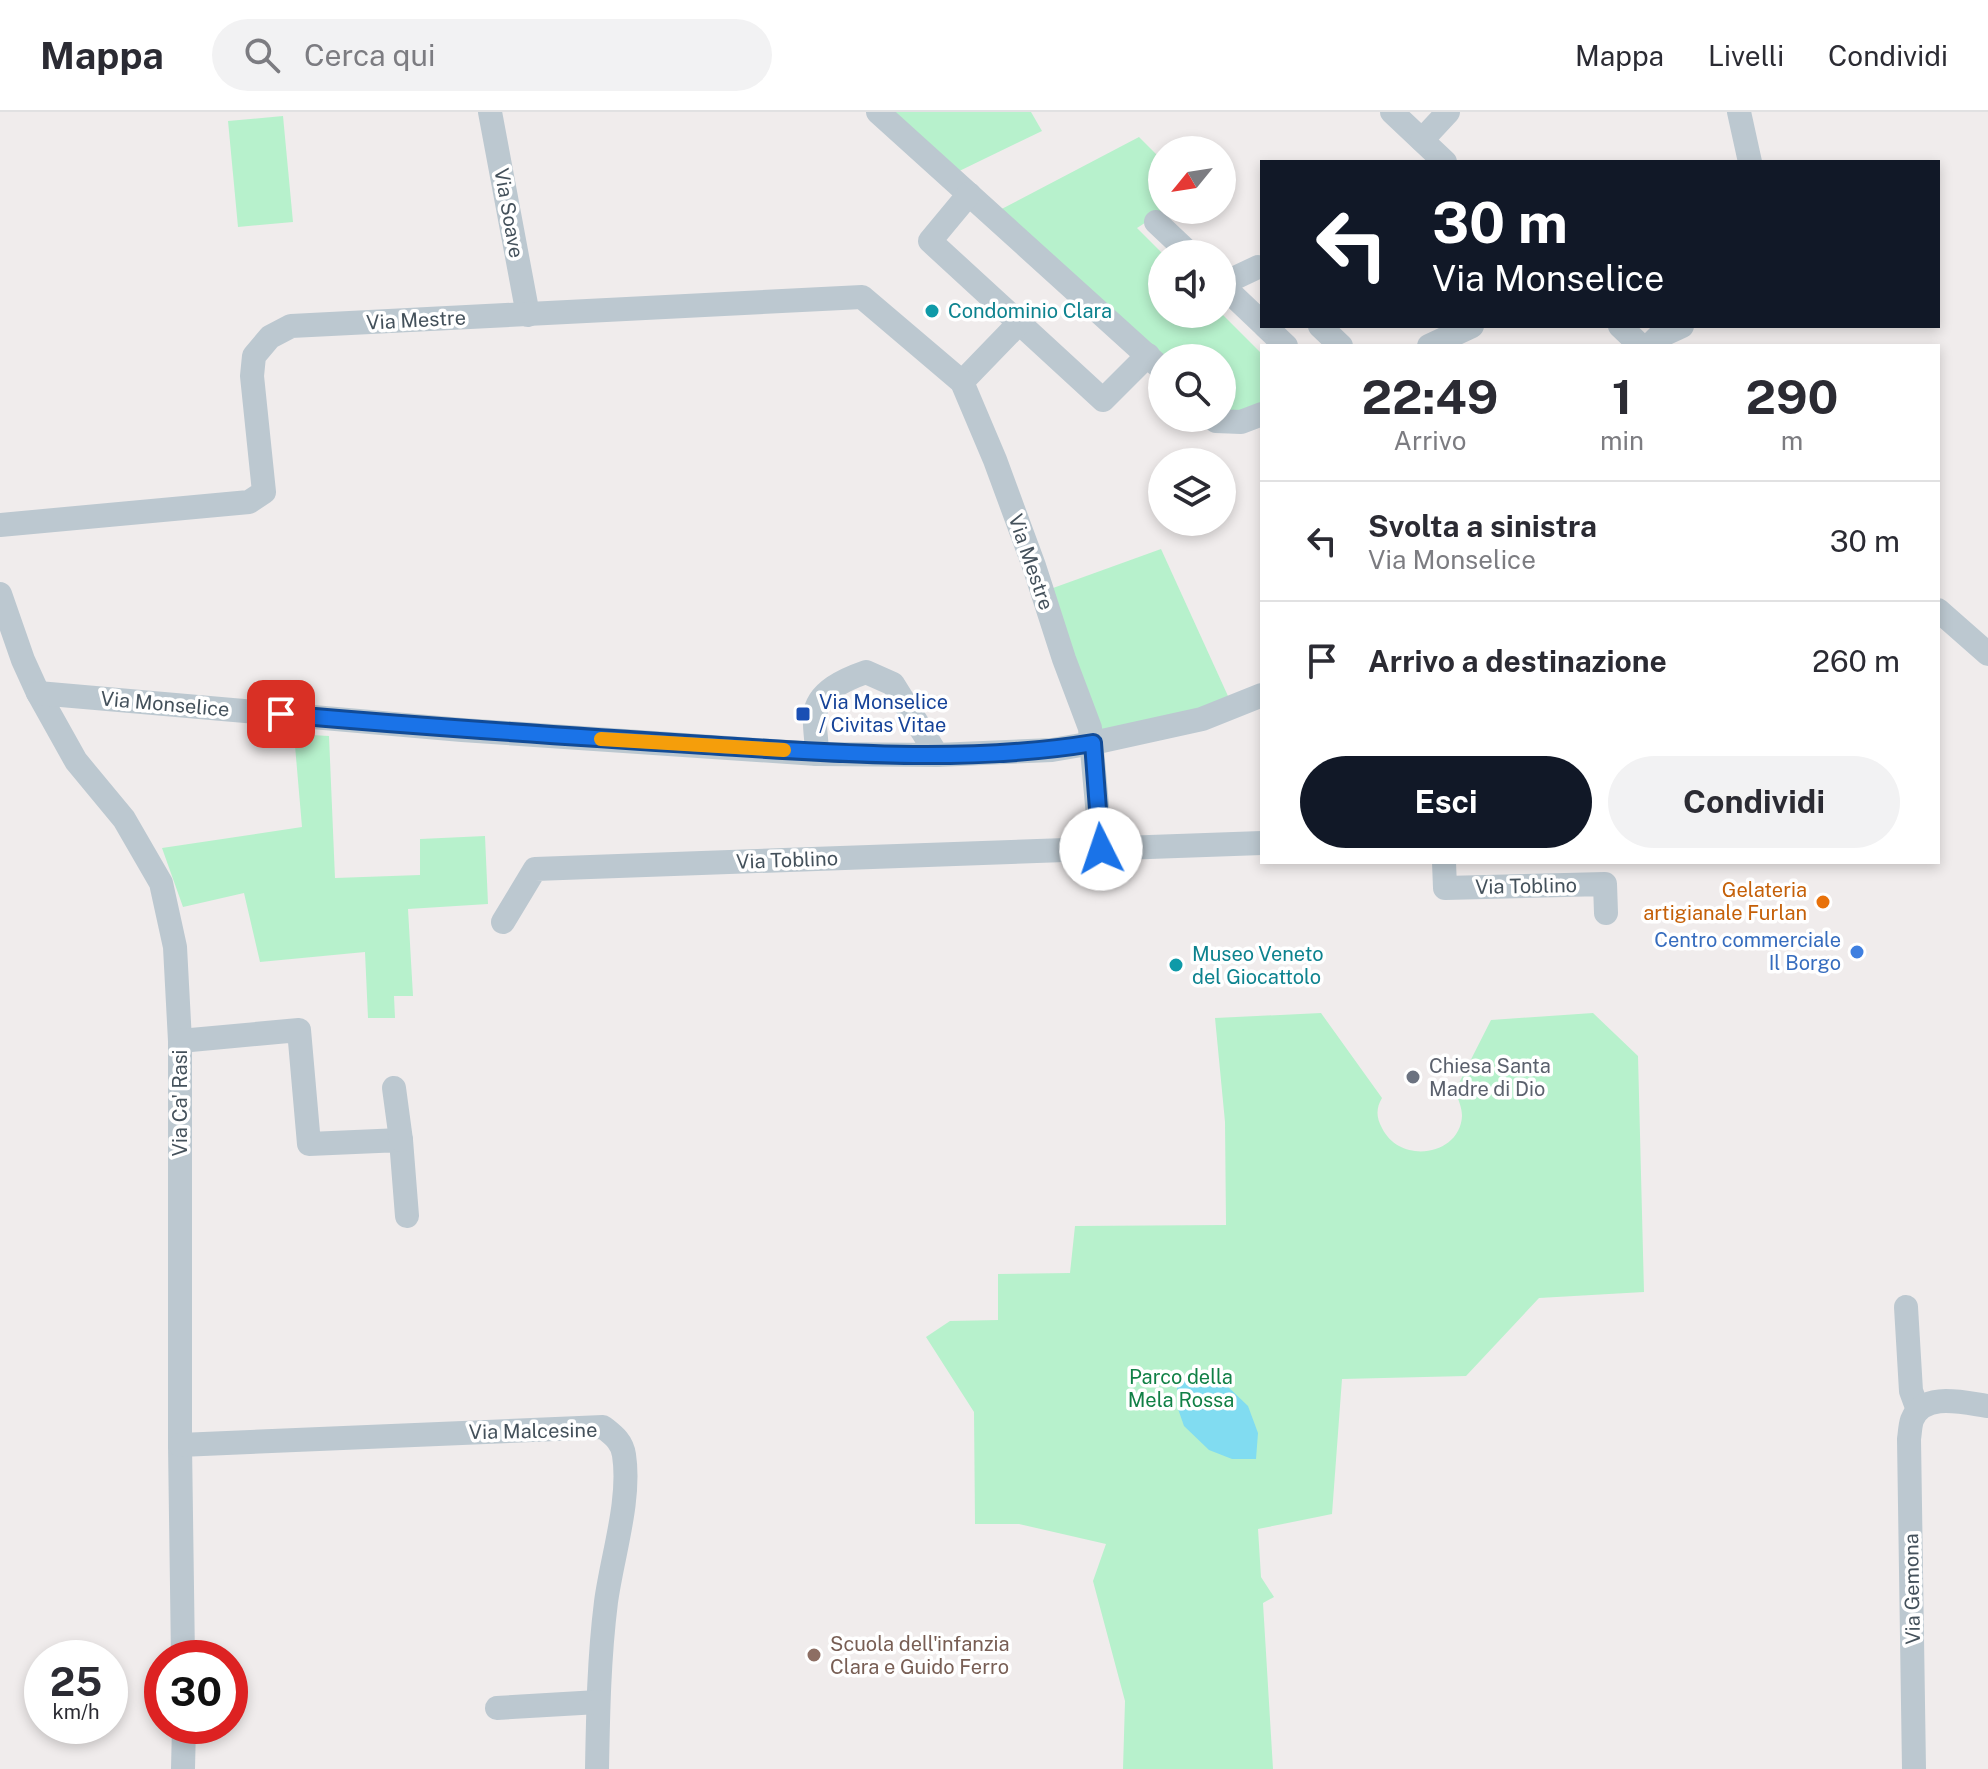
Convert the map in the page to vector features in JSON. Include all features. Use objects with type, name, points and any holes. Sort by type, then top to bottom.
[{"type":"street","name":"Via Soave","points":[[490,112],[528,315]]},
{"type":"street","points":[[878,112],[1148,356]]},
{"type":"street","points":[[1392,112],[1443,160]]},
{"type":"street","points":[[1422,140],[1448,112]]},
{"type":"street","points":[[1739,112],[1750,160]]},
{"type":"street","points":[[969,194],[930,241],[1103,400],[1148,367]]},
{"type":"street","points":[[1158,224],[1175,240]]},
{"type":"street","points":[[1236,278],[1260,267]]},
{"type":"street","name":"Via Mestre","points":[[0,525],[249,502],[264,492],[252,376],[254,356],[270,337],[291,326],[862,297],[962,382],[1034,566],[1093,743]]},
{"type":"street","points":[[1236,297],[1260,320]]},
{"type":"street","points":[[962,382],[1020,322]]},
{"type":"street","points":[[1268,328],[1284,344]]},
{"type":"street","points":[[1322,328],[1339,344]]},
{"type":"street","points":[[1418,328],[1431,344]]},
{"type":"street","points":[[1434,344],[1468,328]]},
{"type":"street","points":[[1622,328],[1639,344]]},
{"type":"street","points":[[1651,344],[1678,328]]},
{"type":"street","points":[[1236,422],[1260,415]]},
{"type":"street","name":"Via Ca' Rasi","points":[[0,594],[38,693],[76,761],[124,819],[161,883],[175,947],[180,1041],[183,1640]]},
{"type":"street","points":[[1940,612],[1988,654]]},
{"type":"street","points":[[817,754],[815,714],[820,699],[848,678],[866,672],[893,684],[937,755]]},
{"type":"street","name":"Via Monselice","points":[[38,693],[462,730],[817,754],[937,755],[1052,750],[1093,743],[1202,719],[1260,696]]},
{"type":"street","points":[[1093,743],[1101,849]]},
{"type":"street","name":"Via Toblino","points":[[503,922],[535,869],[1260,843]]},
{"type":"street","name":"Via Toblino","points":[[1444,864],[1445,888],[1605,884],[1606,913]]},
{"type":"street","points":[[180,1041],[299,1030],[309,1144],[401,1140]]},
{"type":"street","points":[[394,1088],[407,1216]]},
{"type":"street","name":"Via Gemona","points":[[1906,1307],[1911,1391],[1918,1410],[1912,1421],[1909,1439],[1914,1769]]},
{"type":"street","points":[[1918,1410],[1940,1401],[1988,1406]]},
{"type":"street","name":"Via Malcesine","points":[[180,1445],[603,1427],[618,1440],[624,1454],[625,1490],[601,1652],[597,1769]]},
{"type":"street","points":[[497,1708],[598,1702]]},
{"type":"street","points":[[183,1769],[184,1744]]},
{"type":"green space","points":[[878,112],[1031,112],[1042,131],[949,176]]},
{"type":"green space","points":[[283,116],[293,222],[238,227],[228,121]]},
{"type":"green space","points":[[1139,137],[1148,146],[1148,221],[1137,228],[1149,240],[1148,328],[1236,328],[1260,352],[1260,414],[1236,417],[1236,344],[1148,346],[992,214]]},
{"type":"green space","points":[[1161,549],[1233,707],[1093,743],[1042,592]]},
{"type":"green space","points":[[294,734],[329,736],[335,878],[420,875],[420,839],[485,836],[488,904],[408,909],[413,996],[394,996],[395,1018],[368,1018],[365,952],[260,962],[244,893],[183,907],[162,848],[302,827]]},
{"type":"green space","name":"Parco della Mela Rossa","points":[[1321,1013],[1382,1098],[1379,1120],[1391,1140],[1415,1151],[1428,1151],[1441,1147],[1459,1130],[1462,1113],[1455,1091],[1491,1020],[1593,1013],[1638,1056],[1644,1292],[1539,1298],[1466,1376],[1342,1379],[1332,1514],[1258,1529],[1261,1577],[1274,1597],[1263,1603],[1273,1769],[1123,1769],[1125,1701],[1093,1581],[1106,1544],[1019,1524],[975,1524],[974,1412],[926,1337],[950,1321],[998,1320],[998,1274],[1070,1273],[1075,1226],[1226,1225],[1225,1122],[1215,1018]]},
{"type":"water","points":[[1198,1379],[1224,1383],[1248,1406],[1258,1433],[1256,1459],[1232,1459],[1209,1450],[1184,1426],[1177,1406],[1177,1382]]},
{"type":"slow traffic","points":[[601,739],[784,750]]},
{"type":"place","name":"Condominio Clara","points":[[932,311]]},
{"type":"place","name":"Via Monselice / Civitas Vitae","points":[[803,714]]},
{"type":"place","name":"Gelateria artigianale Furlan","points":[[1823,902]]},
{"type":"place","name":"Centro commerciale Il Borgo","points":[[1857,952]]},
{"type":"place","name":"Museo Veneto del Giocattolo","points":[[1176,965]]},
{"type":"place","name":"Chiesa Santa Madre di Dio","points":[[1413,1077]]},
{"type":"place","name":"Scuola dell'infanzia Clara e Guido Ferro","points":[[814,1655]]},
{"type":"route","points":[[281,714],[462,730],[817,754],[937,755],[1052,750],[1093,743],[1101,849]]}]
